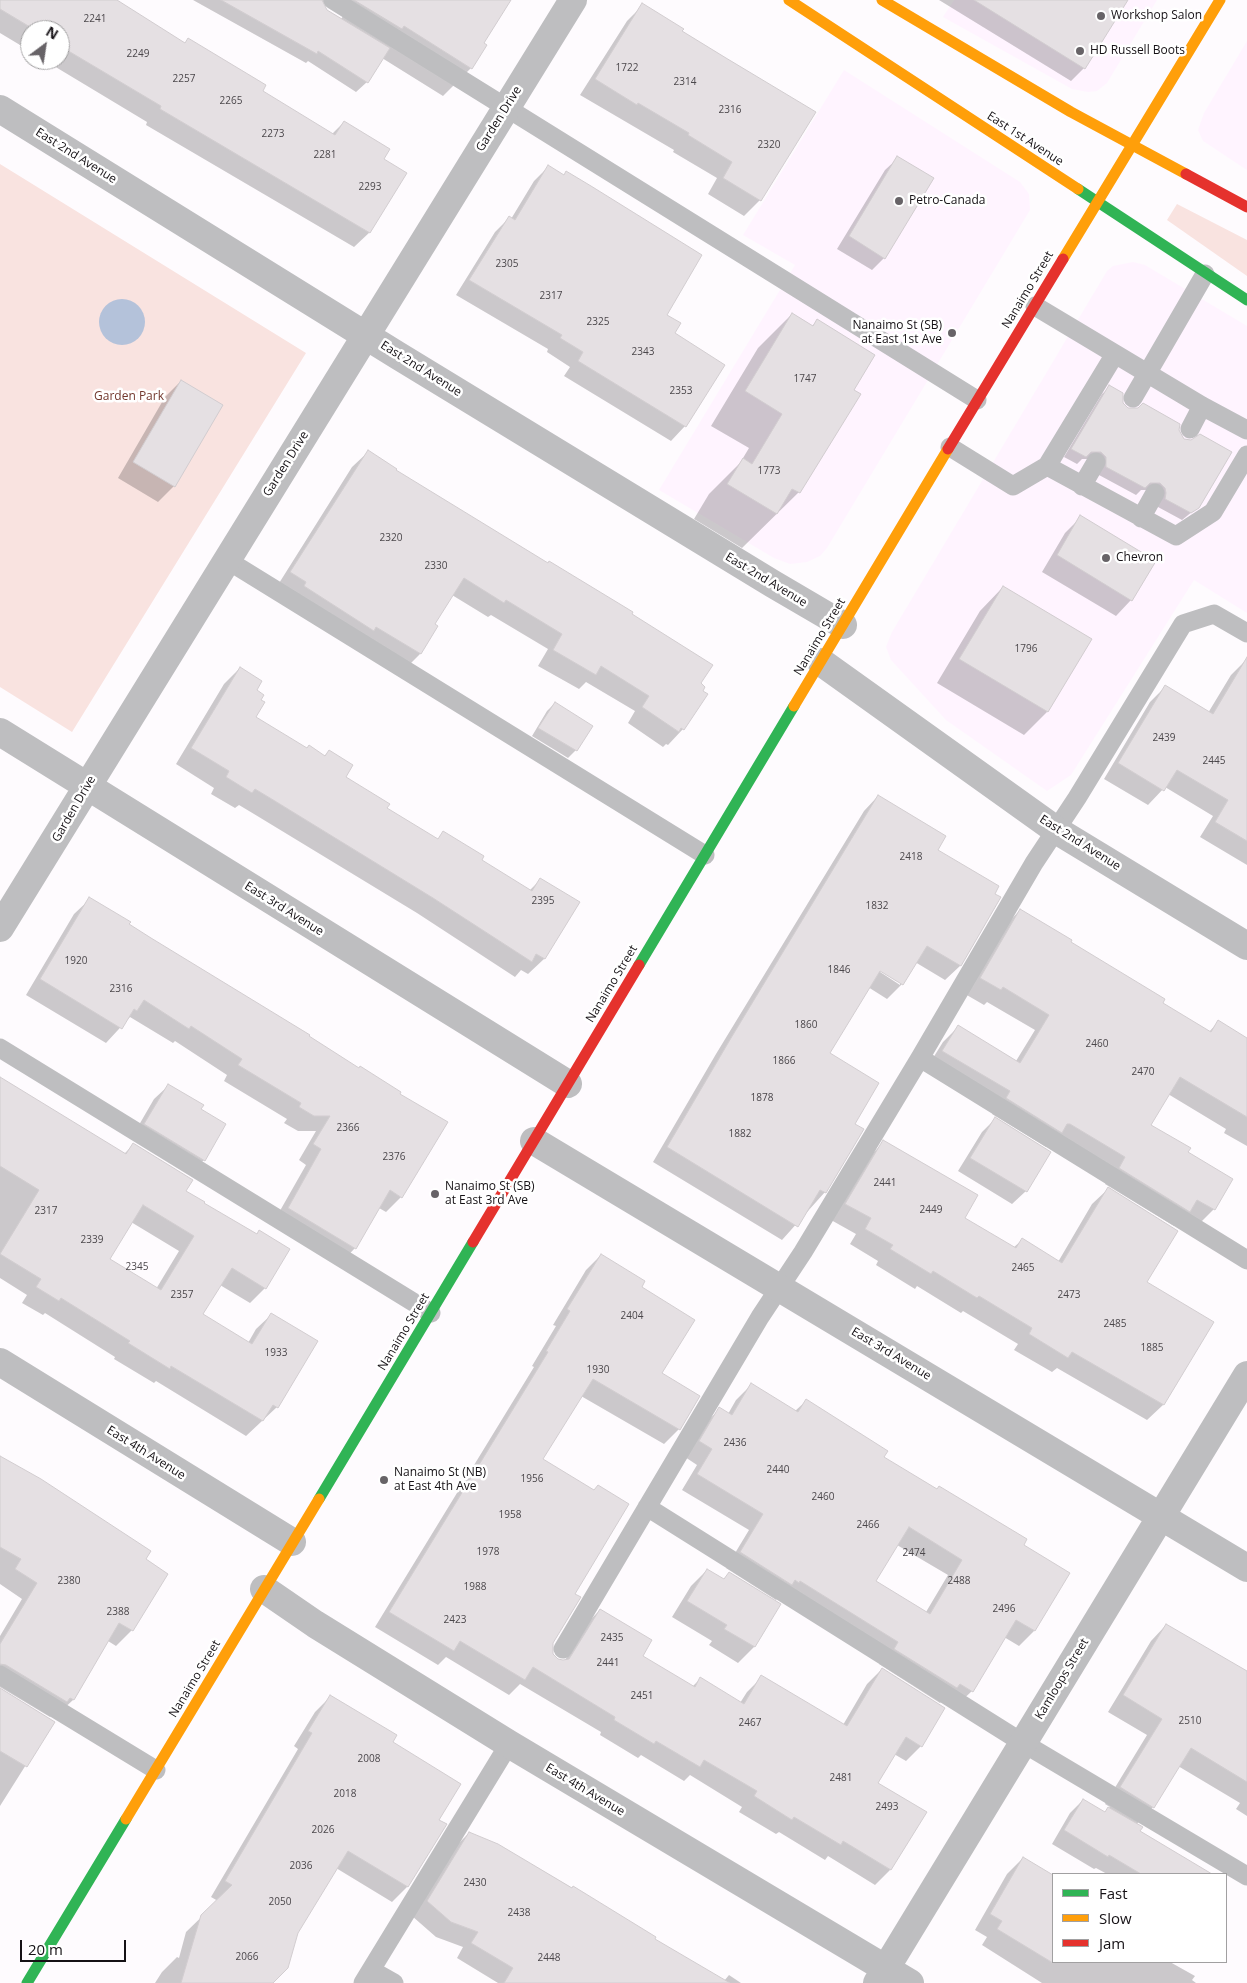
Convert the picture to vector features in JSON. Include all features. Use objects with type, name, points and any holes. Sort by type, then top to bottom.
[{"type":"main road","name":"East 1st Avenue","points":[[789,0],[1247,300]]},
{"type":"main road","points":[[882,0],[1063,107],[1247,207]]},
{"type":"main road","name":"Nanaimo Street","points":[[27,1983],[431,1313],[977,400],[1220,0]]},
{"type":"street","name":"Garden Drive","points":[[0,928],[573,0]]},
{"type":"street","name":"East 2nd Avenue","points":[[0,109],[365,335],[764,579],[843,625]]},
{"type":"street","name":"East 2nd Avenue","points":[[821,662],[1056,830],[1247,946]]},
{"type":"street","name":"East 3rd Avenue","points":[[0,732],[568,1084]]},
{"type":"street","name":"East 3rd Avenue","points":[[534,1141],[1247,1568]]},
{"type":"street","name":"East 4th Avenue","points":[[0,1362],[292,1542]]},
{"type":"street","name":"Kamloops Street","points":[[881,1976],[1247,1375]]},
{"type":"street","name":"East 4th Avenue","points":[[264,1590],[315,1624],[881,1976],[910,1983]]},
{"type":"lane","points":[[333,0],[977,400]]},
{"type":"lane","points":[[1133,398],[1205,274]]},
{"type":"lane","points":[[1035,306],[1202,406],[1247,430]]},
{"type":"lane","points":[[950,447],[1013,486],[1047,466],[1115,354]]},
{"type":"lane","points":[[1190,429],[1202,406]]},
{"type":"lane","points":[[1047,466],[1176,536],[1214,512],[1247,455]]},
{"type":"lane","points":[[1082,486],[1096,462]]},
{"type":"lane","points":[[1141,518],[1155,494]]},
{"type":"lane","points":[[227,560],[705,855]]},
{"type":"lane","points":[[562,1649],[920,1058],[1034,863],[1183,624],[1214,614],[1247,633]]},
{"type":"lane","points":[[0,1048],[431,1313]]},
{"type":"lane","points":[[920,1058],[1247,1260]]},
{"type":"lane","points":[[647,1507],[1023,1743],[1247,1876]]},
{"type":"lane","points":[[0,1676],[156,1770]]},
{"type":"lane","points":[[394,1983],[367,1976],[509,1744]]},
{"type":"shaded area","points":[[954,0],[1157,0],[1107,83],[1097,91],[1088,92],[1072,89],[943,17]]},
{"type":"shaded area","points":[[1247,41],[1247,170],[1203,141],[1198,130],[1204,113]]},
{"type":"shaded area","points":[[844,70],[1020,182],[1029,194],[1030,210],[827,548],[820,556],[807,562],[790,564],[774,558],[659,490],[795,265],[743,235]]},
{"type":"shaded area","points":[[1133,262],[1145,265],[1247,326],[1247,613],[1194,580],[1071,775],[1047,791],[946,720],[891,660],[886,647],[892,632],[1107,271],[1113,266]]},
{"type":"green space","name":"Garden Park","points":[[0,164],[306,353],[72,732],[0,687]]},
{"type":"green space","points":[[1177,204],[1247,240],[1247,276],[1167,220]]},
{"type":"water","points":[[122,299],[135,303],[141,309],[145,322],[141,335],[135,341],[122,345],[109,341],[103,335],[99,322],[103,309],[109,303]]},
{"type":"building","points":[[0,0],[117,0],[185,43],[188,38],[266,85],[263,91],[335,135],[344,121],[390,149],[384,159],[407,173],[370,233],[160,109],[161,106],[70,52],[70,20],[20,21],[0,9]]},
{"type":"building","points":[[221,0],[322,0],[327,10],[390,48],[368,83],[318,51],[317,54]]},
{"type":"building","points":[[354,0],[511,0],[484,43],[487,45],[472,69],[404,26],[402,29]]},
{"type":"building","points":[[974,0],[1128,0],[1085,69]]},
{"type":"building","points":[[642,3],[684,29],[682,31],[816,112],[761,201],[723,178],[732,162],[688,135],[689,133],[638,103],[637,105],[595,79]]},
{"type":"building","points":[[897,156],[934,178],[885,259],[849,236]]},
{"type":"building","points":[[548,165],[564,175],[566,171],[702,255],[667,315],[681,323],[675,333],[725,365],[686,427],[578,361],[583,352],[560,338],[562,335],[469,280],[509,216],[515,220]]},
{"type":"building","points":[[792,313],[813,326],[817,319],[875,355],[854,390],[861,394],[800,493],[792,489],[777,514],[727,484],[743,458],[752,464],[782,414],[745,391]]},
{"type":"building","points":[[181,380],[223,405],[175,487],[133,462]]},
{"type":"building","points":[[1109,385],[1123,393],[1123,403],[1128,408],[1138,408],[1143,403],[1180,424],[1179,430],[1184,439],[1191,440],[1200,434],[1232,452],[1199,508],[1191,513],[1165,499],[1165,488],[1160,483],[1150,483],[1145,488],[1106,467],[1106,457],[1101,452],[1091,452],[1086,457],[1071,449]]},
{"type":"building","points":[[368,450],[396,470],[548,563],[549,561],[633,612],[632,614],[713,665],[701,683],[705,687],[703,691],[708,694],[684,730],[681,728],[679,732],[642,707],[649,696],[601,666],[596,675],[553,650],[562,634],[506,600],[504,603],[464,578],[435,624],[438,626],[421,654],[376,627],[374,631],[304,586],[306,582],[290,572]]},
{"type":"building","name":"Chevron","points":[[1080,515],[1156,561],[1132,601],[1057,555]]},
{"type":"building","points":[[1003,586],[1092,639],[1048,712],[959,659]]},
{"type":"building","points":[[1247,657],[1247,841],[1215,822],[1228,800],[1177,770],[1164,791],[1118,763],[1165,685],[1213,714]]},
{"type":"building","points":[[240,667],[262,681],[257,690],[264,695],[261,700],[265,702],[256,717],[307,748],[309,745],[325,756],[329,750],[353,765],[346,777],[390,804],[387,808],[438,839],[443,831],[484,856],[482,860],[532,891],[540,878],[580,902],[545,959],[536,954],[532,962],[433,898],[270,798],[255,789],[252,793],[226,777],[229,771],[191,748]]},
{"type":"building","points":[[555,702],[593,726],[577,751],[538,728]]},
{"type":"building","points":[[878,795],[946,836],[938,850],[999,886],[995,894],[1001,897],[961,966],[927,946],[903,985],[880,971],[830,1053],[879,1083],[855,1124],[864,1129],[826,1193],[820,1190],[798,1227],[667,1147]]},
{"type":"building","points":[[89,897],[131,922],[129,924],[151,938],[448,1122],[402,1198],[390,1190],[356,1249],[288,1208],[321,1149],[313,1144],[330,1116],[314,1116],[299,1107],[301,1103],[238,1065],[242,1059],[191,1026],[189,1029],[144,1000],[137,1011],[134,1009],[122,1029],[40,979]]},
{"type":"building","points":[[1020,909],[1165,999],[1163,1003],[1211,1032],[1218,1020],[1247,1038],[1247,1117],[1180,1077],[1151,1125],[1191,1148],[1188,1152],[1233,1179],[1215,1210],[1197,1200],[1190,1212],[1119,1168],[1125,1157],[1070,1124],[1067,1124],[1062,1133],[1006,1098],[1010,1091],[942,1051],[958,1025],[1020,1063],[1049,1015],[1003,987],[1001,990],[980,978]]},
{"type":"building","points":[[0,1077],[126,1154],[133,1143],[193,1180],[186,1191],[257,1234],[259,1230],[290,1249],[266,1289],[232,1268],[203,1314],[252,1344],[271,1313],[318,1341],[278,1408],[273,1405],[263,1421],[171,1366],[170,1369],[128,1343],[130,1341],[61,1298],[59,1301],[36,1287],[41,1279],[0,1254],[39,1190],[0,1166]],"holes":[[[143,1205],[194,1236],[161,1290],[110,1259]]]},
{"type":"building","points":[[168,1084],[204,1105],[201,1109],[226,1124],[205,1161],[144,1124]]},
{"type":"building","points":[[995,1117],[1051,1152],[1027,1192],[970,1158]]},
{"type":"building","points":[[883,1140],[978,1195],[965,1218],[1016,1248],[1022,1238],[1062,1263],[1108,1187],[1178,1231],[1147,1282],[1214,1322],[1164,1405],[1072,1352],[1068,1358],[1029,1334],[1032,1328],[933,1271],[931,1274],[890,1249],[893,1245],[865,1229],[871,1218],[845,1204]]},
{"type":"building","points":[[601,1254],[645,1281],[642,1287],[695,1320],[662,1373],[700,1396],[680,1430],[593,1379],[543,1459],[594,1490],[598,1485],[629,1504],[575,1594],[581,1597],[553,1643],[553,1654],[558,1659],[569,1659],[600,1609],[652,1640],[643,1656],[695,1687],[700,1677],[744,1704],[761,1675],[847,1726],[882,1668],[945,1708],[922,1747],[906,1737],[878,1783],[927,1812],[891,1870],[843,1841],[841,1845],[794,1817],[792,1820],[754,1796],[757,1791],[704,1760],[700,1767],[656,1741],[654,1744],[614,1720],[615,1717],[533,1667],[525,1680],[460,1641],[454,1651],[389,1612],[548,1352],[546,1351],[570,1311],[567,1309]]},
{"type":"building","points":[[751,1383],[798,1412],[806,1399],[888,1451],[884,1457],[937,1489],[939,1486],[1027,1539],[1024,1545],[1070,1573],[1035,1631],[1016,1620],[973,1692],[960,1684],[957,1688],[894,1649],[898,1642],[800,1581],[799,1583],[795,1580],[792,1585],[740,1552],[763,1514],[697,1474],[712,1449],[699,1441],[719,1407],[732,1415]],"holes":[[[909,1527],[962,1560],[930,1614],[876,1581]]]},
{"type":"building","points":[[0,1456],[41,1479],[151,1551],[146,1559],[168,1574],[133,1631],[119,1623],[74,1700],[70,1698],[67,1702],[6,1665],[0,1664],[0,1644],[37,1583],[15,1569],[21,1559],[0,1547]]},
{"type":"building","points":[[707,1569],[724,1579],[729,1572],[781,1604],[755,1647],[724,1629],[727,1625],[687,1601]]},
{"type":"building","points":[[1166,1624],[1247,1671],[1247,1782],[1191,1748],[1154,1808],[1120,1787],[1162,1719],[1123,1695]]},
{"type":"building","points":[[0,1688],[55,1722],[27,1767],[0,1751]]},
{"type":"building","points":[[330,1695],[397,1735],[393,1742],[461,1784],[439,1820],[447,1824],[408,1887],[348,1851],[298,1933],[288,1968],[273,1983],[181,1983],[201,1915],[232,1885],[225,1881],[312,1733],[308,1731]]},
{"type":"building","points":[[1083,1799],[1105,1812],[1108,1807],[1143,1827],[1140,1831],[1210,1873],[1139,1873],[1109,1855],[1108,1857],[1064,1830]]},
{"type":"building","points":[[469,1832],[498,1844],[572,1888],[573,1886],[656,1937],[655,1939],[730,1983],[504,1983],[513,1968],[471,1943],[478,1932],[451,1922],[427,1901]]},
{"type":"building","points":[[1023,1857],[1052,1874],[1052,1962],[997,1929],[1002,1921],[990,1914]]},
{"type":"traffic: fast","points":[[1078,189],[1247,300]]},
{"type":"traffic: fast","points":[[639,965],[794,706]]},
{"type":"traffic: fast","points":[[319,1499],[473,1242]]},
{"type":"traffic: fast","points":[[27,1983],[126,1819]]},
{"type":"traffic: slow","points":[[789,0],[1078,189]]},
{"type":"traffic: slow","points":[[882,0],[1071,112],[1186,174]]},
{"type":"traffic: slow","points":[[1063,259],[1220,0]]},
{"type":"traffic: slow","points":[[794,706],[948,449]]},
{"type":"traffic: slow","points":[[126,1819],[319,1499]]},
{"type":"traffic: jam","points":[[1186,174],[1247,207]]},
{"type":"traffic: jam","points":[[948,449],[1063,259]]},
{"type":"traffic: jam","points":[[473,1242],[639,965]]},
{"type":"place","name":"Workshop Salon","points":[[1101,16]]},
{"type":"place","name":"HD Russell Boots","points":[[1080,51]]},
{"type":"place","name":"Petro-Canada","points":[[899,201]]},
{"type":"place","name":"Nanaimo St (SB) at East 1st Ave","points":[[952,333]]},
{"type":"place","name":"Chevron","points":[[1106,558]]},
{"type":"place","name":"Nanaimo St (SB) at East 3rd Ave","points":[[435,1194]]},
{"type":"place","name":"Nanaimo St (NB) at East 4th Ave","points":[[384,1480]]}]
